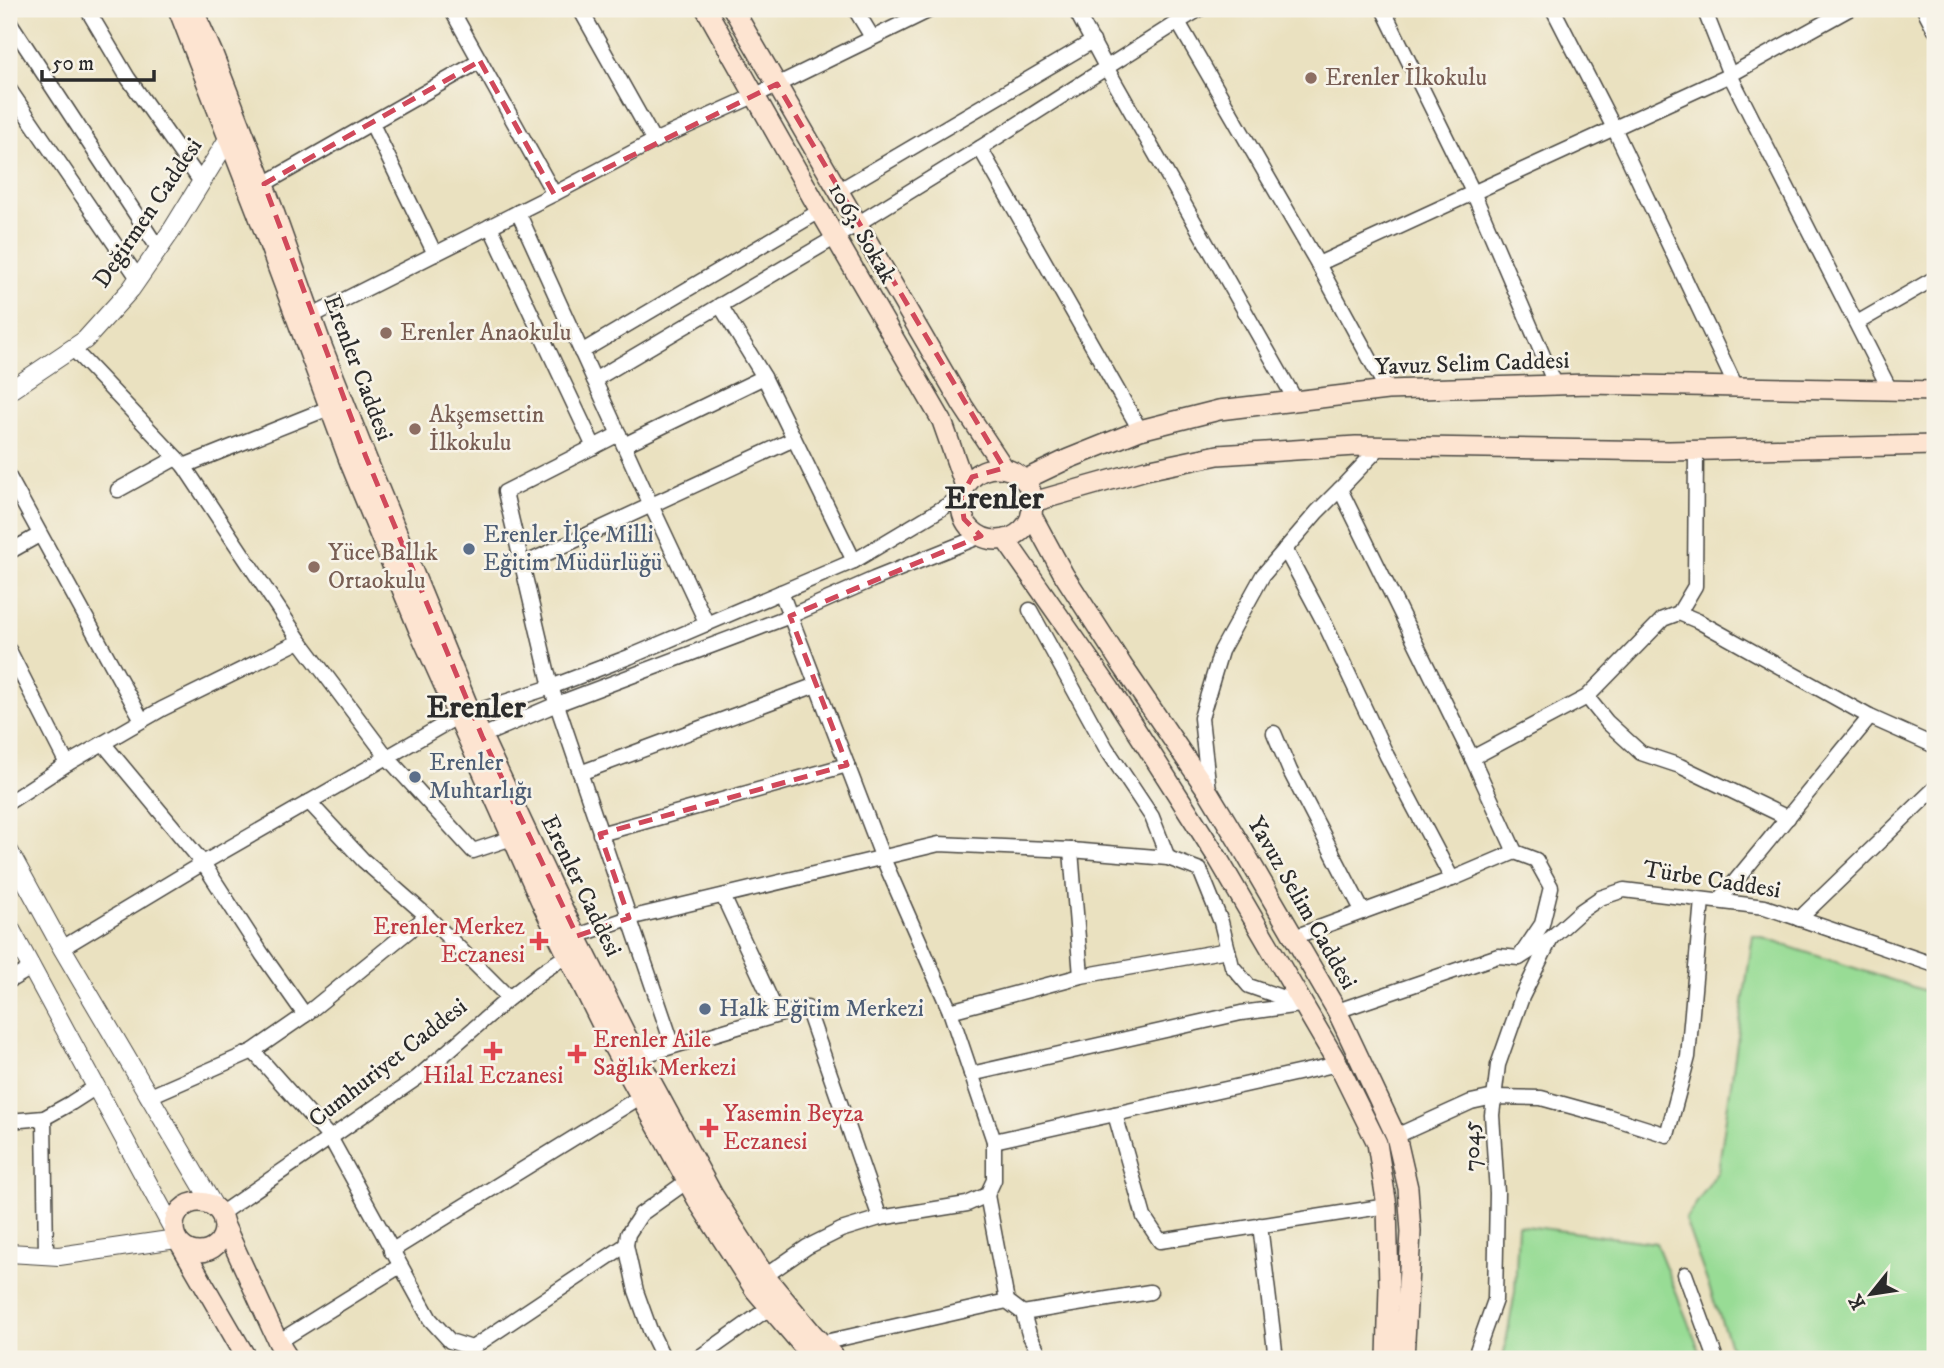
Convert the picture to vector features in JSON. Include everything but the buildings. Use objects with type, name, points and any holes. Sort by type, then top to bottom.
[{"type":"main road","name":"Erenler Caddesi","points":[[178,9],[329,408],[413,615],[464,715],[482,736],[640,1097],[687,1182],[755,1290],[769,1308],[818,1351],[836,1359]]},
{"type":"main road","name":"Erenler Caddesi","points":[[193,9],[264,184],[512,838],[576,946],[713,1195],[818,1351]]},
{"type":"main road","name":"1063. Sokak","points":[[706,9],[942,421],[963,492]]},
{"type":"main road","name":"1063. Sokak","points":[[733,9],[963,406],[1004,468]]},
{"type":"main road","name":"Yavuz Selim Caddesi","points":[[1024,480],[1140,430],[1219,410],[1387,390],[1588,384],[1935,391]]},
{"type":"main road","points":[[1032,508],[1146,470],[1218,455],[1356,446],[1696,450],[1935,445]]},
{"type":"main road","points":[[1004,468],[1015,472],[1024,480],[1030,490],[1032,508],[1026,525],[1017,534],[993,540],[971,529],[961,508],[963,492],[972,477],[982,471],[1004,468]]},
{"type":"main road","name":"Yavuz Selim Caddesi","points":[[1032,508],[1064,575],[1209,793],[1337,1011],[1396,1136],[1408,1188],[1411,1232],[1404,1359]]},
{"type":"main road","name":"Yavuz Selim Caddesi","points":[[1005,539],[1117,700],[1219,860],[1338,1063],[1377,1143],[1387,1206],[1387,1359]]},
{"type":"main road","points":[[247,1359],[177,1238],[174,1222],[177,1214],[191,1203],[208,1203],[220,1215],[278,1342],[289,1359]]},
{"type":"main road","points":[[177,1238],[193,1252],[201,1253],[214,1248],[222,1236],[220,1215]]},
{"type":"street","points":[[87,9],[128,78],[201,182]]},
{"type":"street","points":[[451,9],[554,194]]},
{"type":"street","points":[[580,9],[654,141]]},
{"type":"street","points":[[855,9],[872,37]]},
{"type":"street","points":[[312,316],[654,141],[756,95],[932,9]]},
{"type":"street","points":[[1075,9],[1296,401]]},
{"type":"street","points":[[594,380],[836,237],[1200,9]]},
{"type":"street","points":[[1383,9],[1473,192],[1556,386]]},
{"type":"street","points":[[1553,9],[1614,128],[1735,387]]},
{"type":"street","points":[[1704,9],[1730,75],[1890,390]]},
{"type":"street","points":[[1318,264],[1730,75],[1849,9]]},
{"type":"street","points":[[1924,9],[1935,30]]},
{"type":"street","points":[[9,21],[158,248]]},
{"type":"street","points":[[1178,22],[1318,264],[1387,390]]},
{"type":"street","points":[[838,191],[1093,41]]},
{"type":"street","points":[[264,184],[480,61]]},
{"type":"street","points":[[9,89],[138,278]]},
{"type":"street","points":[[372,124],[435,254]]},
{"type":"street","name":"Değirmen Caddesi","points":[[9,391],[85,340],[131,289],[172,230],[228,139]]},
{"type":"street","points":[[979,148],[1140,430]]},
{"type":"street","points":[[581,352],[820,211]]},
{"type":"street","points":[[518,212],[707,624]]},
{"type":"street","points":[[490,226],[594,447]]},
{"type":"street","points":[[1857,323],[1935,278]]},
{"type":"street","points":[[720,305],[764,377],[854,561]]},
{"type":"street","points":[[72,348],[180,462],[300,641],[387,757],[473,851],[512,838]]},
{"type":"street","points":[[673,1046],[551,687],[505,492],[594,447],[621,440],[764,377]]},
{"type":"street","points":[[118,490],[180,462],[329,408]]},
{"type":"street","points":[[522,565],[794,439]]},
{"type":"street","points":[[1209,793],[1201,718],[1221,651],[1263,575],[1317,512],[1381,446]]},
{"type":"street","points":[[1472,758],[1587,697],[1662,619],[1679,613],[1695,586],[1696,450]]},
{"type":"street","points":[[9,477],[142,720]]},
{"type":"street","points":[[1340,489],[1515,852]]},
{"type":"street","points":[[62,948],[309,802],[464,715],[551,687],[629,657],[854,561],[963,492]]},
{"type":"street","points":[[9,552],[39,535]]},
{"type":"street","points":[[482,736],[557,704],[790,616],[981,536]]},
{"type":"street","points":[[1285,549],[1325,624],[1387,756],[1452,879]]},
{"type":"street","points":[[781,592],[882,856],[950,1011],[994,1141],[994,1180],[988,1195],[1007,1301],[1023,1313],[1029,1334],[1042,1359]]},
{"type":"street","points":[[1030,610],[1107,748],[1152,817],[1168,858]]},
{"type":"street","points":[[1679,613],[1870,717],[1934,742]]},
{"type":"street","points":[[9,802],[142,720],[300,641]]},
{"type":"street","points":[[9,650],[67,764]]},
{"type":"street","points":[[580,773],[816,685]]},
{"type":"street","points":[[1587,697],[1607,722],[1641,753],[1680,765],[1788,818]]},
{"type":"street","points":[[1719,901],[1870,717]]},
{"type":"street","points":[[1274,733],[1290,771],[1363,912]]},
{"type":"street","points":[[103,743],[204,863],[305,1015]]},
{"type":"street","points":[[600,834],[847,765]]},
{"type":"street","points":[[1799,919],[1935,788]]},
{"type":"street","points":[[309,802],[363,860],[427,916],[509,998]]},
{"type":"street","name":"Cumhuriyet Caddesi","points":[[220,1215],[417,1078],[509,998],[576,946],[629,918],[939,844],[1071,850],[1168,858],[1200,870],[1221,922],[1228,950]]},
{"type":"street","points":[[1071,850],[1081,976]]},
{"type":"street","points":[[9,851],[148,1097],[220,1215]]},
{"type":"street","points":[[1294,937],[1452,879],[1515,852],[1536,860],[1551,887],[1542,924],[1519,958]]},
{"type":"street","name":"Türbe Caddesi","points":[[1337,1011],[1498,956],[1519,958],[1551,938],[1600,898],[1624,890],[1765,907],[1935,965]]},
{"type":"street","points":[[723,896],[778,1015]]},
{"type":"street","points":[[1396,1136],[1471,1102],[1494,1097],[1541,1098],[1610,1116],[1667,1135],[1688,1057],[1702,900]]},
{"type":"street","points":[[148,1097],[253,1051],[305,1015],[427,916]]},
{"type":"street","points":[[9,926],[177,1238],[59,1256],[9,1253]]},
{"type":"street","name":"7045","points":[[1474,1359],[1495,1300],[1497,1193],[1492,1115],[1498,1065],[1522,997],[1551,938]]},
{"type":"street","points":[[950,1011],[1081,976],[1228,950],[1232,966],[1249,986],[1304,1005]]},
{"type":"street","points":[[9,981],[31,968]]},
{"type":"street","points":[[971,1074],[1241,1013],[1304,1005]]},
{"type":"street","points":[[637,1057],[778,1015],[807,1009],[880,1218]]},
{"type":"street","points":[[253,1051],[331,1139],[430,1320],[450,1341],[476,1354],[626,1244]]},
{"type":"street","points":[[994,1141],[1338,1063]]},
{"type":"street","points":[[9,1121],[44,1118],[96,1087]]},
{"type":"street","points":[[391,1251],[640,1097]]},
{"type":"street","points":[[1115,1114],[1144,1217],[1160,1241],[1387,1206]]},
{"type":"street","points":[[44,1118],[46,1255]]},
{"type":"street","points":[[664,1359],[636,1291],[626,1244],[628,1234],[641,1214],[687,1182]]},
{"type":"street","points":[[765,1276],[807,1247],[841,1230],[880,1218],[967,1204],[988,1195]]},
{"type":"street","points":[[1260,1225],[1276,1359]]},
{"type":"street","points":[[278,1342],[400,1266]]},
{"type":"street","points":[[1685,1274],[1716,1359]]},
{"type":"street","points":[[1023,1313],[1150,1292]]},
{"type":"street","points":[[818,1351],[1007,1301]]},
{"type":"street","points":[[697,1359],[769,1308]]},
{"type":"highlighted area","points":[[480,61],[554,194],[777,84],[1004,468],[972,477],[961,497],[964,519],[981,536],[790,616],[847,765],[600,834],[629,918],[577,936],[482,736],[366,457],[264,184]]},
{"type":"green space","points":[[1753,935],[1935,994],[1935,1359],[1735,1359],[1685,1220],[1718,1171]]},
{"type":"green space","points":[[1518,1225],[1656,1243],[1703,1359],[1503,1359],[1515,1292]]},
{"type":"place","name":"Erenler İlkokulu","points":[[1311,78]]},
{"type":"place","name":"Erenler Anaokulu","points":[[386,333]]},
{"type":"place","name":"Akşemsettin İlkokulu","points":[[415,429]]},
{"type":"place","name":"Erenler İlçe Milli Eğitim Müdürlüğü","points":[[469,549]]},
{"type":"place","name":"Yüce Ballık Ortaokulu","points":[[314,567]]},
{"type":"place","name":"Erenler Muhtarlığı","points":[[415,777]]},
{"type":"place","name":"Erenler Merkez Eczanesi","points":[[539,941]]},
{"type":"place","name":"Halk Eğitim Merkezi","points":[[705,1009]]},
{"type":"place","name":"Hilal Eczanesi","points":[[493,1051]]},
{"type":"place","name":"Erenler Aile Sağlık Merkezi","points":[[577,1054]]},
{"type":"place","name":"Yasemin Beyza Eczanesi","points":[[709,1128]]},
{"type":"district","name":"Erenler","points":[[994,499]]},
{"type":"district","name":"Erenler","points":[[476,708]]}]
